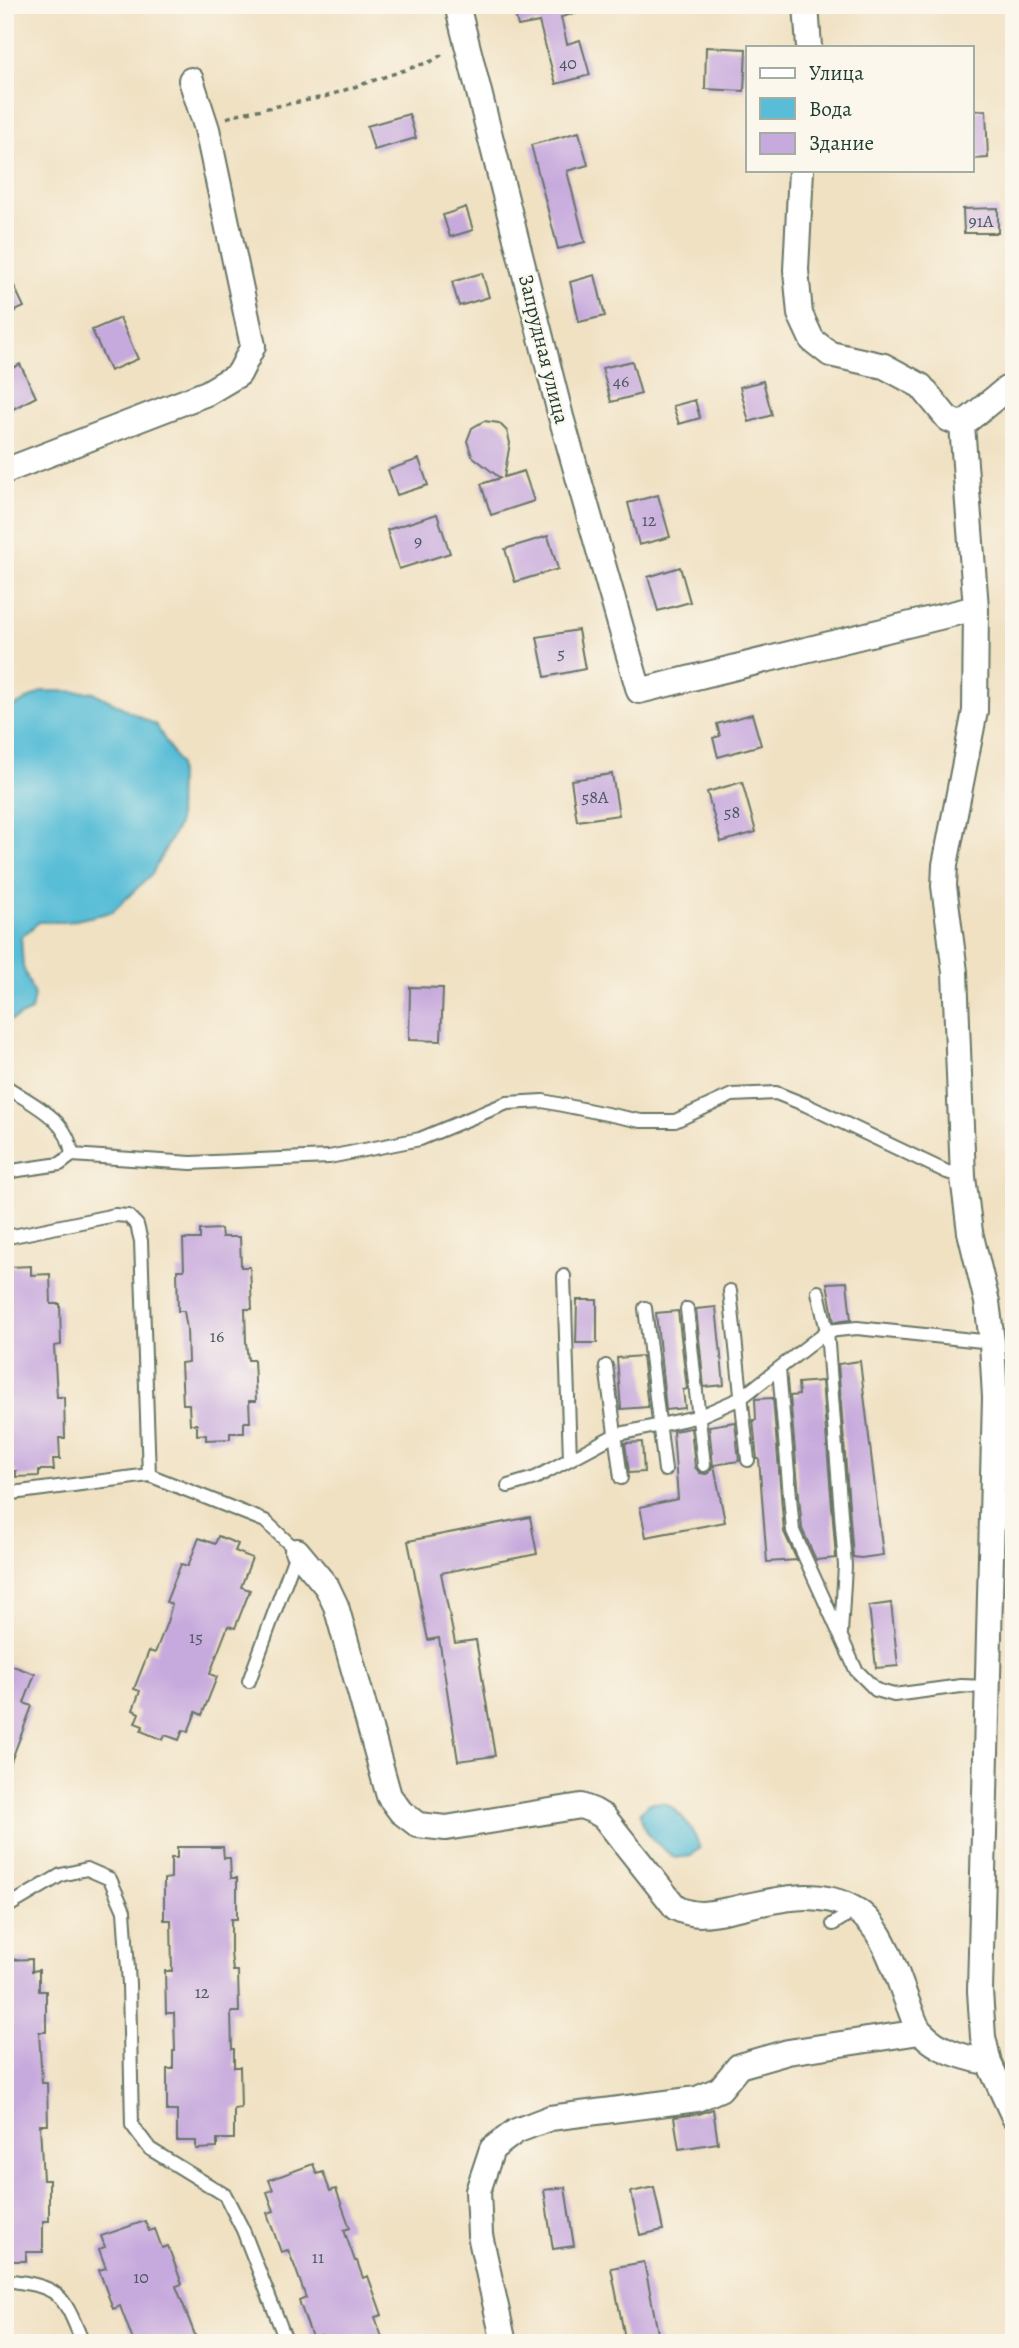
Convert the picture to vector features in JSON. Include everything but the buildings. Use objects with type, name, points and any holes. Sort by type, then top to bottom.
[{"type":"street","name":"Запрудная улица","points":[[457,5],[561,417],[639,691],[976,608]]},
{"type":"street","points":[[806,5],[809,46]]},
{"type":"street","points":[[5,471],[207,393],[239,374],[253,346],[207,129],[191,80]]},
{"type":"street","points":[[800,172],[796,271],[800,314],[812,340],[831,354],[884,366],[921,386],[948,419],[962,425]]},
{"type":"street","points":[[962,425],[1006,389],[1014,387]]},
{"type":"street","points":[[962,425],[976,608],[975,711],[945,865],[944,887],[954,972],[963,1177],[970,1232],[987,1302],[995,1398],[980,1991],[983,2037],[989,2063],[1014,2117]]},
{"type":"street","points":[[298,1551],[327,1587],[336,1606],[389,1796],[401,1812],[418,1825],[446,1828],[581,1806],[604,1817],[676,1908],[686,1913],[705,1915],[793,1897],[811,1896],[832,1900],[855,1909],[879,1932],[920,2032],[953,2054],[989,2063]]},
{"type":"street","points":[[505,2343],[480,2235],[478,2191],[492,2149],[516,2130],[550,2118],[697,2099],[720,2089],[739,2066],[788,2052],[920,2032]]},
{"type":"lane","points":[[5,1086],[56,1120],[71,1144],[72,1155]]},
{"type":"lane","points":[[5,1172],[60,1164],[72,1155],[191,1163],[329,1157],[419,1139],[507,1103],[542,1101],[641,1121],[675,1121],[732,1096],[776,1093],[963,1177]]},
{"type":"lane","points":[[8,1237],[115,1215],[128,1216],[137,1225],[141,1241],[149,1475]]},
{"type":"lane","points":[[564,1276],[570,1459]]},
{"type":"lane","points":[[730,1291],[748,1460]]},
{"type":"lane","points":[[818,1292],[827,1331],[845,1566],[841,1635]]},
{"type":"lane","points":[[645,1308],[665,1470]]},
{"type":"lane","points":[[687,1309],[704,1465]]},
{"type":"lane","points":[[508,1486],[534,1478],[615,1435],[700,1416],[741,1398],[827,1331],[857,1328],[992,1342]]},
{"type":"lane","points":[[606,1366],[621,1478]]},
{"type":"lane","points":[[779,1369],[793,1531],[856,1670],[876,1690],[894,1695],[961,1686],[989,1687]]},
{"type":"lane","points":[[5,1494],[149,1475],[265,1521],[298,1551],[249,1681]]},
{"type":"lane","points":[[5,1909],[61,1875],[88,1869],[110,1879],[124,1911],[130,1984],[132,2125],[150,2150],[225,2194],[243,2230],[287,2343]]},
{"type":"lane","points":[[833,1924],[855,1909]]},
{"type":"lane","points":[[5,2280],[37,2284],[57,2292],[72,2316],[83,2343]]},
{"type":"path","points":[[207,129],[237,114],[324,97],[432,61],[466,39]]},
{"type":"water","points":[[43,691],[93,692],[156,725],[179,764],[178,825],[152,874],[112,912],[67,922],[39,922],[21,937],[23,967],[34,995],[31,1011],[7,1022],[5,711]]},
{"type":"water","points":[[650,1803],[664,1803],[672,1807],[691,1829],[700,1848],[691,1856],[675,1858],[657,1844],[647,1833],[641,1820],[640,1812]]}]
